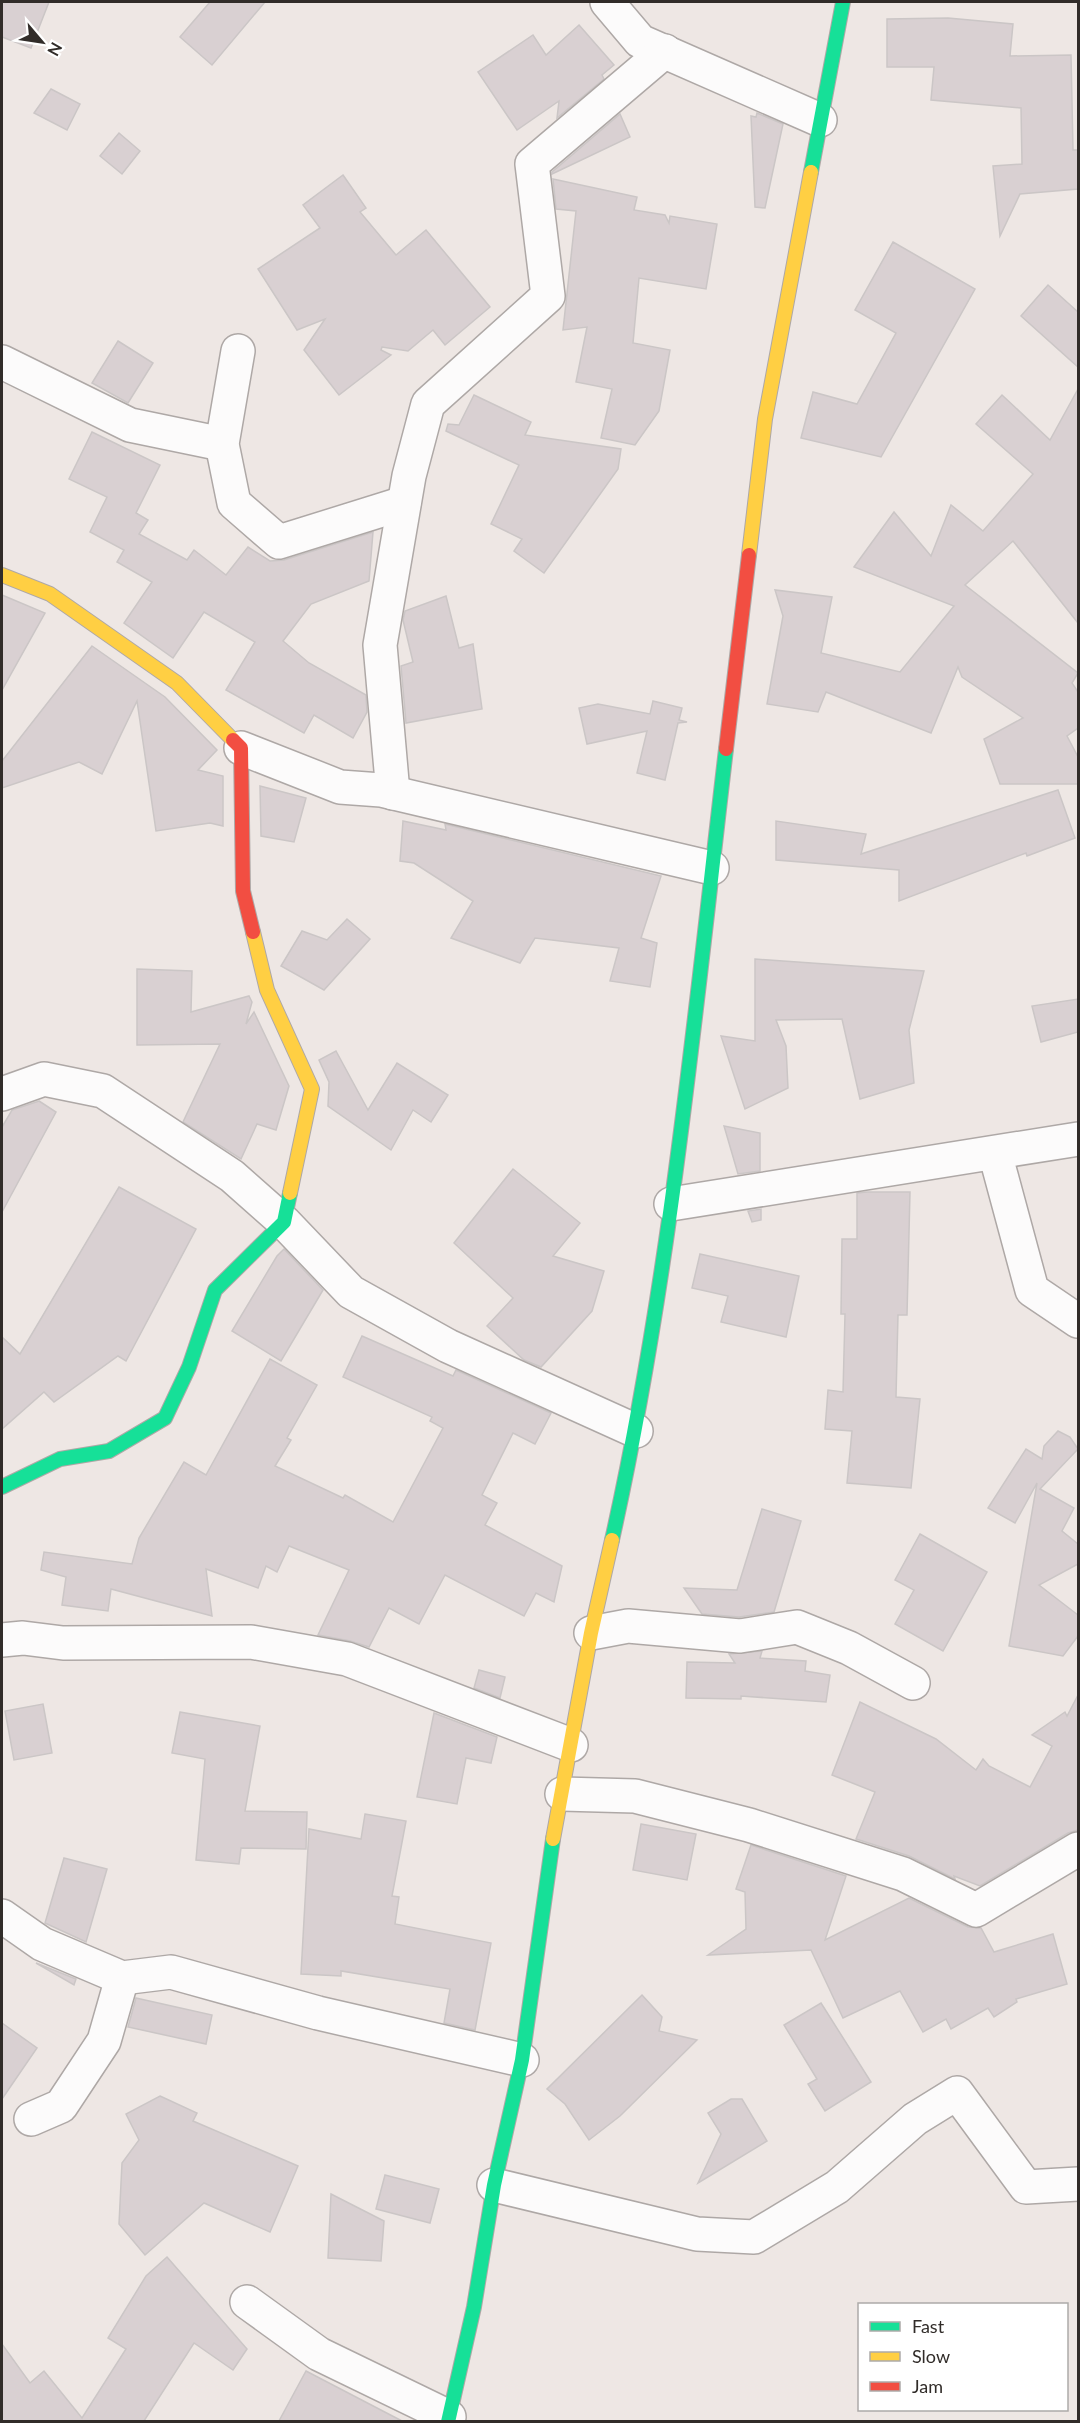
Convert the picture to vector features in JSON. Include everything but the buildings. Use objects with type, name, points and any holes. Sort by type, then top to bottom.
[{"type":"street","points":[[607,2],[640,40],[820,120]]},
{"type":"street","points":[[247,2302],[319,2354],[448,2419],[474,2307],[494,2185],[522,2060],[547,1873],[591,1633],[636,1431],[671,1204],[765,418],[843,2]]},
{"type":"street","points":[[393,793],[380,645],[404,503],[428,404],[548,296],[532,164],[665,51]]},
{"type":"street","points":[[238,351],[222,444],[234,503],[279,542],[404,503]]},
{"type":"street","points":[[2,363],[130,425],[222,444]]},
{"type":"street","points":[[2,575],[50,594],[177,683],[241,748],[340,787],[393,793],[712,868]]},
{"type":"street","points":[[2,1487],[60,1459],[109,1451],[165,1418],[189,1367],[215,1290],[284,1222],[312,1089],[267,990],[243,891],[241,748]]},
{"type":"street","points":[[2,1094],[44,1079],[103,1091],[232,1176],[284,1222],[351,1292],[448,1346],[636,1431]]},
{"type":"street","points":[[671,1204],[1078,1139]]},
{"type":"street","points":[[995,1153],[1032,1290],[1078,1321]]},
{"type":"street","points":[[591,1633],[628,1626],[740,1636],[797,1627],[849,1648],[913,1683]]},
{"type":"street","points":[[3,1640],[23,1638],[63,1643],[251,1642],[347,1659],[571,1745]]},
{"type":"street","points":[[562,1794],[635,1796],[749,1825],[903,1874],[976,1910],[1078,1849]]},
{"type":"street","points":[[2,1916],[42,1944],[122,1978],[171,1972],[318,2013],[522,2060]]},
{"type":"street","points":[[31,2119],[61,2106],[104,2041],[122,1978]]},
{"type":"street","points":[[494,2185],[697,2234],[754,2237],[837,2187],[915,2119],[957,2093],[1026,2187],[1078,2184]]},
{"type":"traffic: fast","points":[[811,172],[843,2]]},
{"type":"traffic: fast","points":[[612,1540],[650,1344],[665,1245],[692,1047],[726,749]]},
{"type":"traffic: fast","points":[[2,1487],[60,1459],[109,1451],[165,1418],[189,1367],[215,1290],[284,1222],[290,1193]]},
{"type":"traffic: fast","points":[[448,2422],[474,2307],[494,2185],[522,2060],[553,1839]]},
{"type":"traffic: slow","points":[[749,555],[765,419],[811,172]]},
{"type":"traffic: slow","points":[[2,575],[50,594],[177,683],[233,740]]},
{"type":"traffic: slow","points":[[253,932],[267,990],[312,1089],[290,1193]]},
{"type":"traffic: slow","points":[[553,1839],[591,1633],[612,1540]]},
{"type":"traffic: jam","points":[[726,749],[749,555]]},
{"type":"traffic: jam","points":[[233,740],[241,748],[243,891],[253,932]]}]
